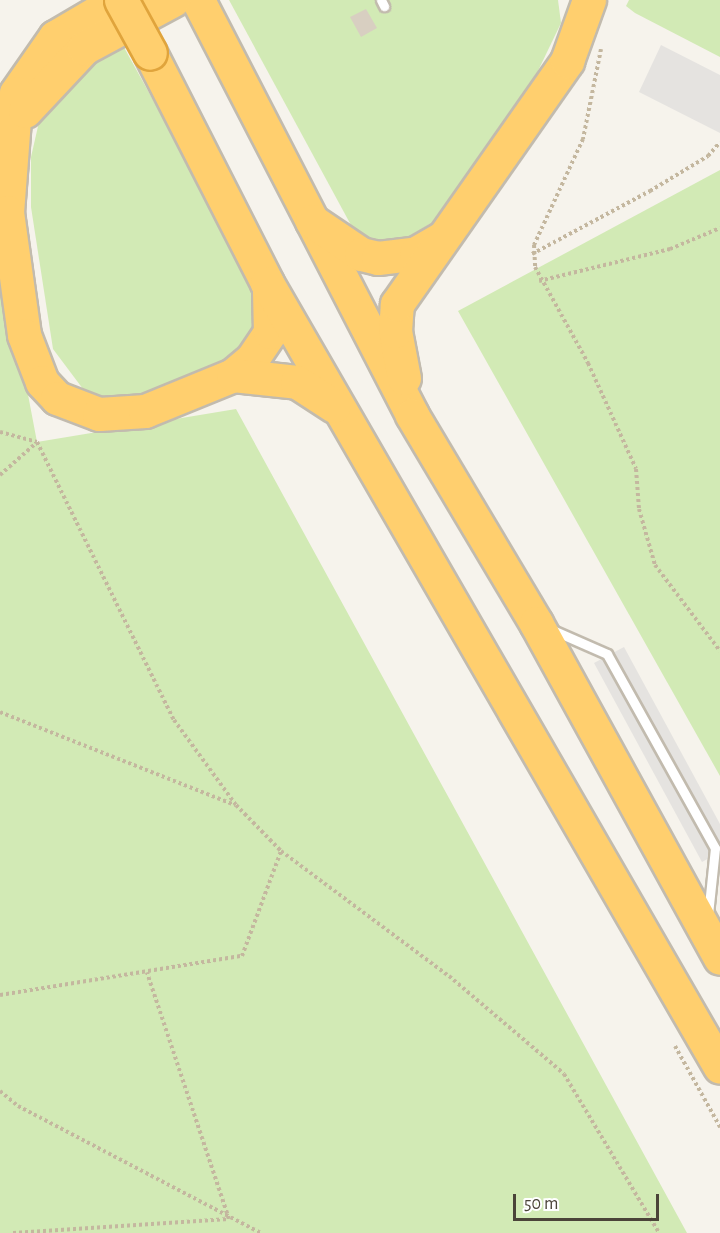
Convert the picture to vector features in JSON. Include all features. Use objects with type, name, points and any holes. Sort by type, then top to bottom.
[{"type":"highway","points":[[341,411],[297,382],[233,375],[121,415],[75,407],[49,390],[24,335],[11,246],[12,129],[16,93],[38,57],[55,37],[119,0],[150,53],[267,282],[720,1067]]},
{"type":"highway","points":[[12,129],[65,63],[173,0]]},
{"type":"highway","points":[[198,0],[307,218],[412,415],[536,623],[713,945]]},
{"type":"highway","points":[[412,415],[395,332],[397,304],[442,238],[491,177],[567,61],[589,0]]},
{"type":"highway","points":[[307,218],[361,254],[378,258],[416,253],[442,238]]},
{"type":"highway","points":[[233,375],[270,332],[267,282]]},
{"type":"lane","points":[[536,623],[607,654],[715,848],[713,945]]},
{"type":"path","points":[[603,37],[583,139],[532,254],[539,281],[588,363],[636,469],[639,509],[662,579],[720,651]]},
{"type":"path","points":[[532,254],[650,191],[708,156],[720,142]]},
{"type":"path","points":[[539,281],[670,249],[720,228]]},
{"type":"path","points":[[0,432],[37,442],[174,720],[236,805],[281,851],[450,976],[564,1074],[659,1233]]},
{"type":"path","points":[[0,475],[37,442]]},
{"type":"path","points":[[0,712],[236,805]]},
{"type":"path","points":[[0,995],[242,957],[281,851]]},
{"type":"path","points":[[147,972],[229,1219]]},
{"type":"path","points":[[673,1042],[720,1127]]},
{"type":"path","points":[[0,1091],[18,1106],[229,1219],[261,1233]]},
{"type":"path","points":[[13,1233],[229,1219]]},
{"type":"green space","points":[[229,0],[558,0],[561,23],[524,100],[445,215],[398,243],[369,240],[352,227]]},
{"type":"green space","points":[[629,0],[720,0],[720,57],[635,13],[626,6]]},
{"type":"green space","points":[[121,42],[261,295],[259,328],[237,356],[141,396],[109,400],[83,389],[53,349],[31,207],[31,157],[39,122],[55,93],[80,64]]},
{"type":"green space","points":[[720,170],[720,776],[458,311]]},
{"type":"green space","points":[[0,247],[37,442],[236,409],[687,1233],[0,1233]]},
{"type":"shaded area","points":[[661,45],[720,75],[720,133],[639,92]]},
{"type":"shaded area","points":[[624,647],[720,824],[720,852],[702,862],[594,663]]},
{"type":"building","points":[[366,9],[377,28],[361,37],[350,17]]}]
